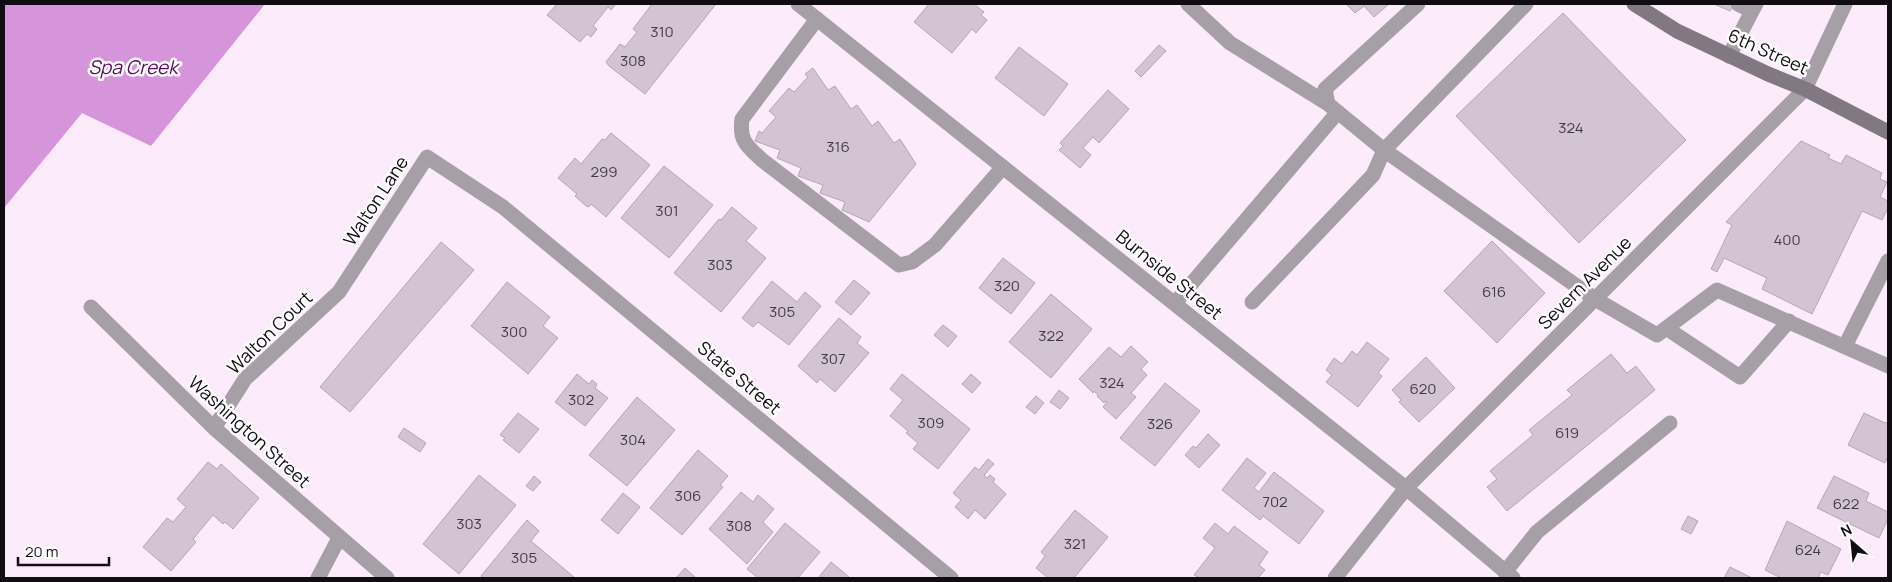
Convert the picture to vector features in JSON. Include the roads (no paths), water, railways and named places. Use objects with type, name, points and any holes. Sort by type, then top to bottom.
[{"type":"main road","name":"6th Street","points":[[1634,4],[1677,31],[1805,90],[1888,132]]},
{"type":"street","name":"Burnside Street","points":[[798,4],[1406,488],[1509,575]]},
{"type":"street","points":[[1188,4],[1230,42],[1333,108],[1384,150],[1595,300],[1657,335],[1717,290],[1888,366]]},
{"type":"street","points":[[1333,108],[1325,89],[1418,4]]},
{"type":"street","points":[[1252,302],[1374,175],[1384,150],[1526,4]]},
{"type":"street","points":[[1729,56],[1754,7],[1738,4]]},
{"type":"street","name":"Severn Avenue","points":[[1335,578],[1406,488],[1805,90],[1845,4]]},
{"type":"street","points":[[817,19],[742,119],[740,130],[744,143],[762,160],[899,265],[912,262],[935,244],[1003,167]]},
{"type":"street","points":[[1175,304],[1333,108]]},
{"type":"street","name":"Walton Lane","points":[[339,292],[427,157],[503,207]]},
{"type":"street","name":"State Street","points":[[503,207],[951,578]]},
{"type":"street","points":[[1845,346],[1888,261]]},
{"type":"street","name":"Walton Court","points":[[214,428],[245,379],[339,292]]},
{"type":"street","name":"Washington Street","points":[[91,307],[214,428],[387,578]]},
{"type":"street","points":[[1666,328],[1740,377],[1789,321]]},
{"type":"street","points":[[1509,575],[1537,532],[1670,424]]},
{"type":"street","points":[[318,578],[339,538]]},
{"type":"water","name":"Spa Creek","points":[[4,4],[265,4],[151,146],[82,113],[4,208]]}]
